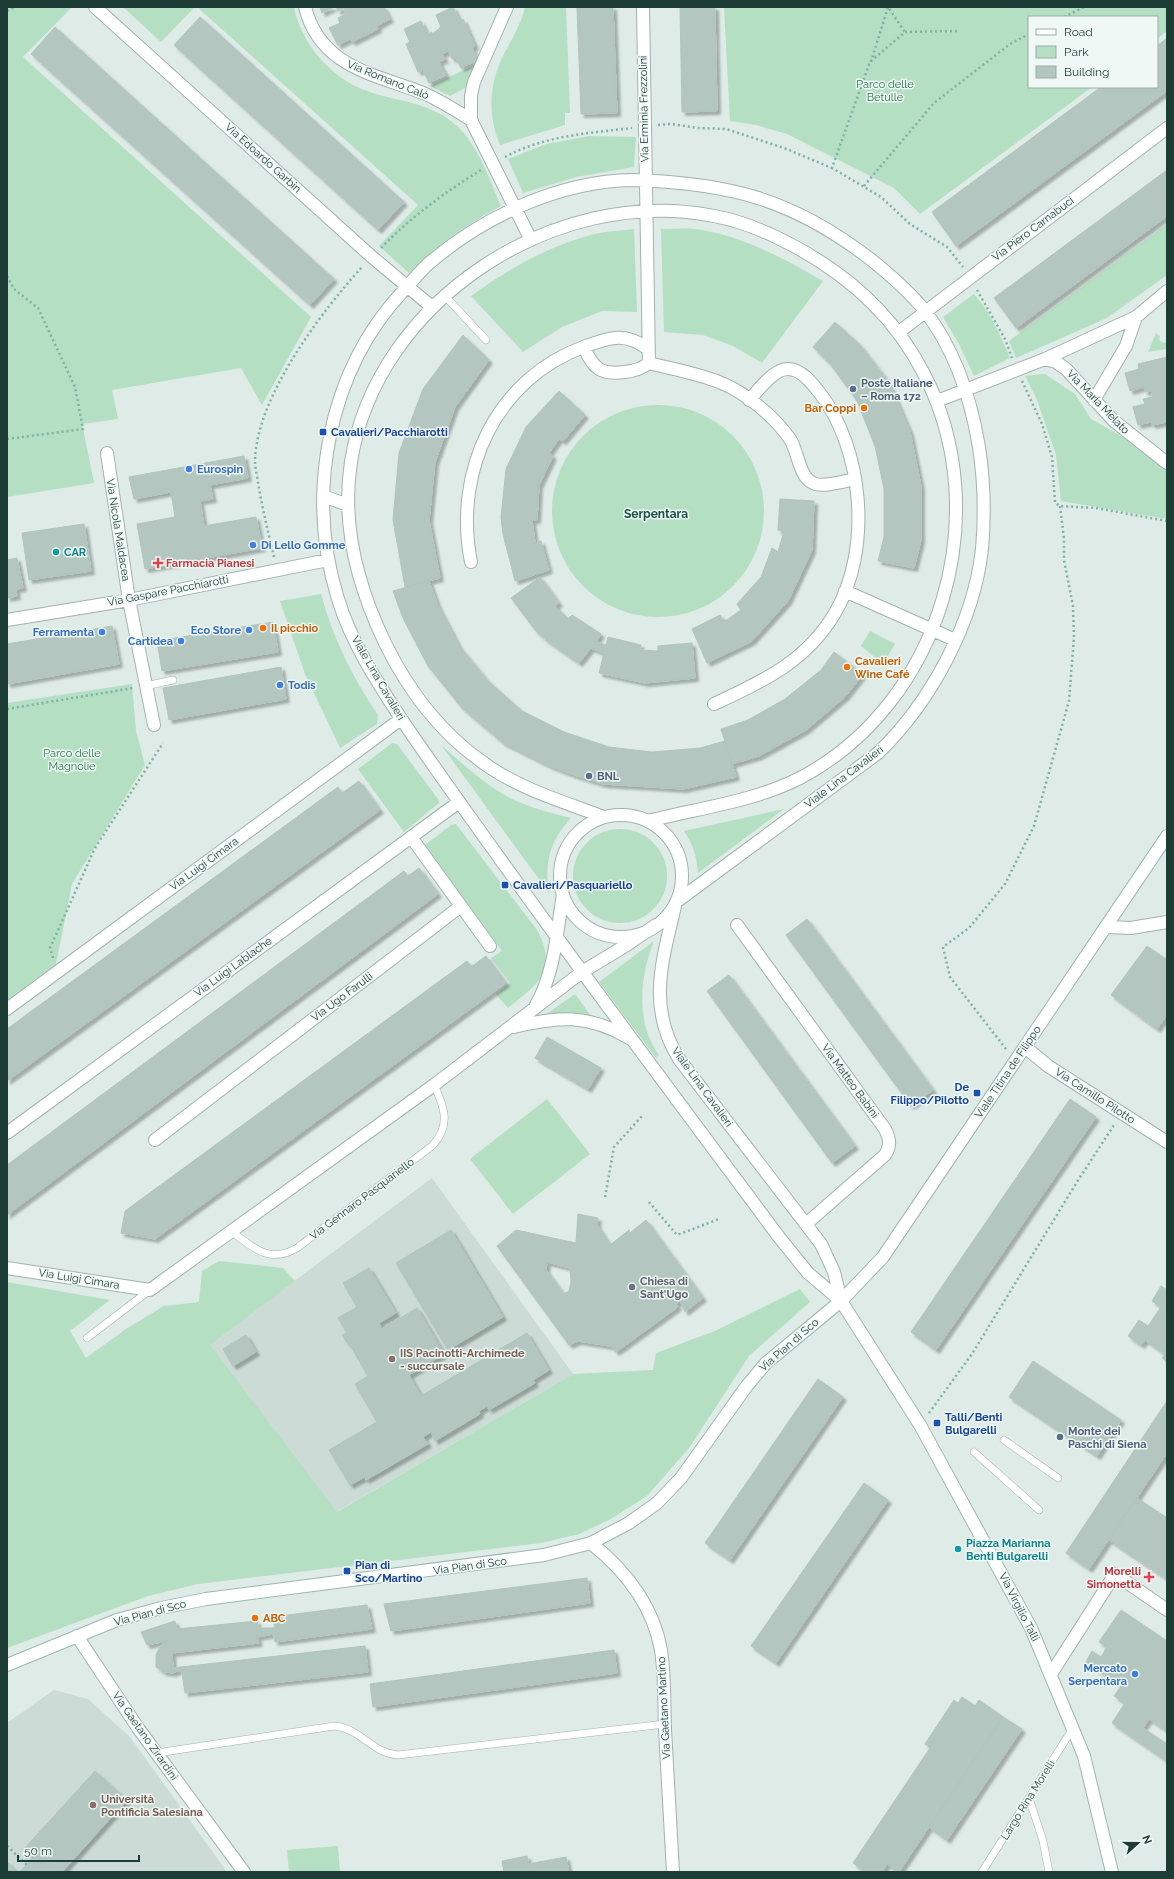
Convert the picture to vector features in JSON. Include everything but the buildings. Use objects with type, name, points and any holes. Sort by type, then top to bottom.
[{"type":"street","name":"Via Edoardo Garbin","points":[[95,7],[372,257],[432,307]]},
{"type":"street","name":"Via Romano Calò","points":[[305,7],[313,28],[321,40],[342,61],[376,77],[435,99],[471,120]]},
{"type":"street","points":[[507,7],[474,82],[471,95],[471,120],[531,240]]},
{"type":"street","name":"Via Erminia Frezzolini","points":[[643,7],[649,363]]},
{"type":"street","name":"Via Piero Carnabuci","points":[[899,332],[969,277],[1167,128]]},
{"type":"street","name":"Viale Lina Cavalieri","points":[[621,180],[645,180],[691,183],[721,188],[769,201],[796,212],[854,247],[895,280],[926,312],[950,354],[966,391],[980,453],[983,489],[983,530],[982,549],[975,584],[955,640],[934,681],[915,712],[883,748],[858,768],[676,902],[663,957],[659,987],[662,1019],[670,1042],[684,1066],[821,1244],[829,1260],[840,1301],[813,1278],[797,1260],[582,972],[459,802],[401,718],[367,664],[347,625],[337,597],[328,560],[324,530],[323,496],[326,459],[331,429],[344,386],[361,350],[375,326],[394,300],[423,268],[440,254],[472,233],[516,209],[554,194],[593,184],[621,180]]},
{"type":"street","name":"Viale Lina Cavalieri","points":[[604,817],[525,787],[492,769],[452,737],[426,710],[396,664],[366,600],[353,552],[348,505],[351,460],[363,416],[376,384],[390,359],[410,332],[432,307],[487,264],[531,240],[592,219],[646,212],[709,214],[746,225],[784,241],[823,263],[856,287],[899,332],[923,371],[937,401],[952,460],[957,511],[953,562],[945,594],[932,629],[913,669],[870,726],[835,756],[798,779],[778,788],[757,795],[648,821]]},
{"type":"street","points":[[937,401],[1045,359],[1136,317],[1167,291]]},
{"type":"street","points":[[1094,400],[1126,346],[1136,317]]},
{"type":"street","points":[[471,562],[467,535],[469,492],[474,466],[484,438],[504,406],[526,383],[554,362],[584,347],[609,339],[625,337],[636,341],[648,349]]},
{"type":"street","points":[[584,347],[592,361],[603,372],[611,374],[633,371],[649,363],[720,383],[749,400],[771,418],[784,432],[795,448],[805,476],[813,483],[823,485],[855,479]]},
{"type":"street","name":"Via Maria Melato","points":[[1045,359],[1056,362],[1066,369],[1123,430],[1167,463]]},
{"type":"street","points":[[714,704],[771,676],[797,658],[821,634],[834,614],[845,591],[857,536],[858,510],[855,479],[849,451],[839,423],[823,398],[804,376],[793,370],[784,369],[772,376],[749,400]]},
{"type":"street","name":"Via Nicola Maldacea","points":[[107,453],[129,600],[154,725]]},
{"type":"street","points":[[323,496],[348,505]]},
{"type":"street","name":"Via Gaspare Pacchiarotti","points":[[7,620],[129,600],[328,560]]},
{"type":"street","points":[[845,591],[955,640]]},
{"type":"street","name":"Via Luigi Cimara","points":[[7,1010],[401,718]]},
{"type":"street","name":"Via Luigi Lablache","points":[[7,1133],[459,802]]},
{"type":"street","points":[[626,815],[648,821],[666,836],[678,856],[681,879],[676,902],[667,915],[647,931],[630,936],[613,936],[602,934],[591,929],[577,918],[567,905],[563,894],[560,870],[567,847],[582,828],[604,817],[626,815]]},
{"type":"street","name":"Viale Titina de Filippo","points":[[840,1301],[873,1269],[889,1249],[1167,836]]},
{"type":"street","points":[[411,837],[490,946]]},
{"type":"street","points":[[533,1009],[548,979],[563,894]]},
{"type":"street","name":"Via Ugo Farulli","points":[[155,1140],[461,906]]},
{"type":"street","points":[[1106,927],[1130,928],[1167,922]]},
{"type":"street","points":[[150,1290],[434,1085],[582,972],[656,925]]},
{"type":"street","name":"Via Matteo Babini","points":[[737,925],[885,1129],[889,1139],[889,1147],[885,1156],[806,1224]]},
{"type":"street","points":[[511,1027],[538,1022],[574,1019],[603,1025],[634,1041]]},
{"type":"street","name":"Via Camillo Pilotto","points":[[1025,1047],[1048,1066],[1167,1142]]},
{"type":"street","name":"Via Luigi Cimara","points":[[7,1268],[150,1290]]},
{"type":"street","name":"Via Virgilio Talli","points":[[840,1301],[920,1425],[1015,1596],[1031,1628],[1084,1756],[1112,1872]]},
{"type":"street","name":"Via Pian di Sco","points":[[7,1665],[77,1636],[139,1614],[206,1598],[496,1562],[544,1555],[591,1543],[642,1515],[668,1493],[681,1478],[756,1375],[777,1353],[840,1301]]},
{"type":"street","name":"Via Gaetano Martino","points":[[591,1543],[608,1556],[634,1586],[648,1610],[661,1651],[673,1872]]},
{"type":"street","points":[[1051,1674],[1115,1574],[1167,1610]]},
{"type":"street","name":"Via Gaetano Zirardini","points":[[77,1636],[157,1753],[244,1872]]},
{"type":"lane","points":[[445,296],[486,340]]},
{"type":"lane","points":[[145,686],[172,680]]},
{"type":"lane","name":"Via Gennaro Pasquariello","points":[[232,1232],[251,1245],[271,1255],[283,1254],[297,1248],[438,1140],[444,1129],[445,1117],[434,1085]]},
{"type":"lane","points":[[87,1338],[150,1290]]},
{"type":"lane","points":[[1004,1440],[1058,1478]]},
{"type":"lane","points":[[974,1452],[1039,1510]]},
{"type":"lane","points":[[157,1753],[334,1726],[351,1730],[380,1751],[387,1754],[398,1755],[665,1724]]},
{"type":"lane","name":"Largo Rina Morelli","points":[[982,1872],[1073,1728]]},
{"type":"lane","points":[[1029,1798],[1043,1841],[1049,1872]]},
{"type":"path","points":[[7,11],[15,7]]},
{"type":"path","points":[[888,7],[905,32]]},
{"type":"path","points":[[888,7],[832,168],[881,197],[910,224]]},
{"type":"path","points":[[1066,16],[1084,7]]},
{"type":"path","points":[[870,62],[905,32],[957,31]]},
{"type":"path","points":[[864,186],[934,103],[1010,44],[1028,35]]},
{"type":"path","points":[[7,276],[14,288],[38,308],[75,387],[83,429],[7,439]]},
{"type":"path","points":[[1016,370],[1042,424],[1052,457],[1055,503],[1060,506],[1096,508],[1167,521]]},
{"type":"path","points":[[1016,1060],[950,977],[944,947],[969,928],[1005,884],[1034,826],[1069,701],[1074,629],[1073,606],[1064,560],[1064,540],[1060,506]]},
{"type":"path","points":[[7,709],[145,686]]},
{"type":"path","points":[[62,970],[54,962],[50,948],[80,880],[95,848],[163,743]]},
{"type":"path","points":[[920,1425],[972,1354],[1077,1182],[1122,1113]]},
{"type":"path","points":[[605,1197],[614,1147],[643,1115]]},
{"type":"path","points":[[649,1202],[677,1235],[719,1219]]},
{"type":"path","points":[[7,1846],[27,1865]]},
{"type":"shaded area","name":"IIS Pacinotti-Archimede - succursale","points":[[432,1178],[573,1374],[336,1512],[209,1345]]},
{"type":"shaded area","name":"Università Pontificia Salesiana","points":[[54,1690],[88,1699],[130,1737],[227,1872],[7,1872],[7,1723]]},
{"type":"green space","points":[[7,7],[72,7],[23,57],[311,317],[262,405],[241,368],[112,390],[118,419],[82,424],[94,483],[7,497]]},
{"type":"green space","points":[[123,7],[195,7],[161,42]]},
{"type":"green space","points":[[197,7],[294,7],[303,34],[311,47],[330,69],[342,78],[367,91],[425,107],[447,118],[457,126],[465,134],[477,153],[488,174],[501,206],[476,220],[453,236],[409,273],[379,246],[418,205]]},
{"type":"green space","points":[[525,7],[566,7],[570,113],[565,113],[565,125],[500,145],[493,122],[493,86],[500,63],[519,25]]},
{"type":"green space","name":"Parco delle Betulle","points":[[724,7],[1167,7],[1167,31],[1158,38],[1158,16],[1028,16],[1028,88],[1091,88],[920,214],[894,188],[787,134],[756,125],[730,121]]},
{"type":"green space","points":[[477,64],[471,85],[450,96],[430,86]]},
{"type":"green space","points":[[590,136],[636,137],[634,167],[576,177],[523,193],[508,159],[546,144]]},
{"type":"green space","points":[[1167,224],[1167,275],[1107,318],[1016,358],[1009,341]]},
{"type":"green space","points":[[634,229],[637,312],[602,311],[562,327],[523,352],[471,296],[499,277],[543,252],[574,240],[596,234]]},
{"type":"green space","points":[[661,229],[695,229],[729,236],[777,256],[823,281],[762,363],[733,346],[703,335],[664,332]]},
{"type":"green space","points":[[974,294],[980,301],[999,333],[1010,358],[974,376],[959,344],[943,317]]},
{"type":"green space","points":[[1156,333],[1160,336],[1159,339],[1161,342],[1167,343],[1167,349],[1148,352]]},
{"type":"green space","points":[[1045,374],[1075,394],[1091,419],[1130,441],[1167,469],[1167,519],[1061,501],[1056,455],[1037,400],[1025,376]]},
{"type":"green space","points":[[648,405],[668,405],[689,409],[708,417],[733,436],[746,452],[756,470],[762,490],[764,511],[762,532],[756,552],[746,570],[733,586],[708,605],[689,613],[668,617],[648,617],[627,613],[608,605],[591,593],[576,578],[564,561],[556,542],[552,521],[552,501],[556,480],[564,461],[576,444],[591,429],[608,417],[627,409]]},
{"type":"green space","points":[[321,594],[331,626],[344,657],[378,715],[377,724],[340,748],[305,674],[280,601]]},
{"type":"green space","points":[[870,631],[895,644],[883,664],[861,646]]},
{"type":"green space","name":"Parco delle Magnolie","points":[[132,684],[136,731],[145,765],[72,884],[56,964],[7,1000],[7,703]]},
{"type":"green space","points":[[392,743],[397,744],[438,799],[439,803],[404,832],[358,769]]},
{"type":"green space","points":[[441,745],[475,774],[502,794],[526,805],[571,818],[558,835],[550,852],[547,871],[549,893]]},
{"type":"green space","points":[[784,809],[698,873],[694,851],[684,831]]},
{"type":"green space","points":[[456,824],[537,930],[543,944],[546,956],[542,975],[528,992],[508,1008],[496,994],[510,983],[491,958],[502,951],[425,845],[451,825]]},
{"type":"green space","points":[[620,829],[638,832],[653,843],[664,858],[667,876],[664,894],[653,909],[638,920],[620,923],[602,920],[587,909],[576,894],[573,876],[576,858],[587,843],[602,832]]},
{"type":"green space","points":[[654,941],[649,954],[643,984],[642,999],[646,1028],[651,1042],[659,1055],[656,1058],[599,982]]},
{"type":"green space","points":[[575,994],[591,1016],[576,1013],[545,1015]]},
{"type":"green space","points":[[547,1099],[590,1154],[513,1214],[470,1159]]},
{"type":"green space","points":[[219,1261],[283,1268],[295,1281],[210,1345],[337,1512],[573,1374],[653,1370],[656,1353],[715,1331],[800,1289],[810,1302],[749,1356],[689,1448],[647,1496],[609,1520],[579,1534],[541,1543],[198,1584],[148,1596],[7,1648],[7,1282],[110,1300],[70,1331],[86,1358],[126,1329],[164,1306],[199,1302],[202,1271]]},
{"type":"green space","points":[[338,1846],[340,1872],[289,1872],[287,1850]]},
{"type":"place","name":"Poste Italiane – Roma 172","points":[[853,389]]},
{"type":"place","name":"Bar Coppi","points":[[864,408]]},
{"type":"place","name":"Cavalieri/Pacchiarotti","points":[[323,432]]},
{"type":"place","name":"Eurospin","points":[[189,469]]},
{"type":"place","name":"Di Lello Gomme","points":[[253,545]]},
{"type":"place","name":"CAR","points":[[56,552]]},
{"type":"place","name":"Farmacia Pianesi","points":[[158,563]]},
{"type":"place","name":"Il picchio","points":[[263,628]]},
{"type":"place","name":"Eco Store","points":[[249,630]]},
{"type":"place","name":"Ferramenta","points":[[102,632]]},
{"type":"place","name":"Cartidea","points":[[181,641]]},
{"type":"place","name":"Cavalieri Wine Café","points":[[847,667]]},
{"type":"place","name":"Todis","points":[[280,685]]},
{"type":"place","name":"BNL","points":[[589,776]]},
{"type":"place","name":"Cavalieri/Pasquariello","points":[[505,885]]},
{"type":"place","name":"De Filippo/Pilotto","points":[[977,1093]]},
{"type":"place","name":"Chiesa di Sant'Ugo","points":[[632,1287]]},
{"type":"place","name":"IIS Pacinotti-Archimede - succursale","points":[[392,1359]]},
{"type":"place","name":"Talli/Benti Bulgarelli","points":[[937,1423]]},
{"type":"place","name":"Monte dei Paschi di Siena","points":[[1060,1437]]},
{"type":"place","name":"Piazza Marianna Benti Bulgarelli","points":[[958,1549]]},
{"type":"place","name":"Pian di Sco/Martino","points":[[347,1571]]},
{"type":"place","name":"Morelli Simonetta","points":[[1149,1577]]},
{"type":"place","name":"ABC","points":[[255,1618]]},
{"type":"place","name":"Mercato Serpentara","points":[[1135,1674]]},
{"type":"place","name":"Università Pontificia Salesiana","points":[[93,1805]]},
{"type":"district","name":"Serpentara","points":[[656,514]]}]
